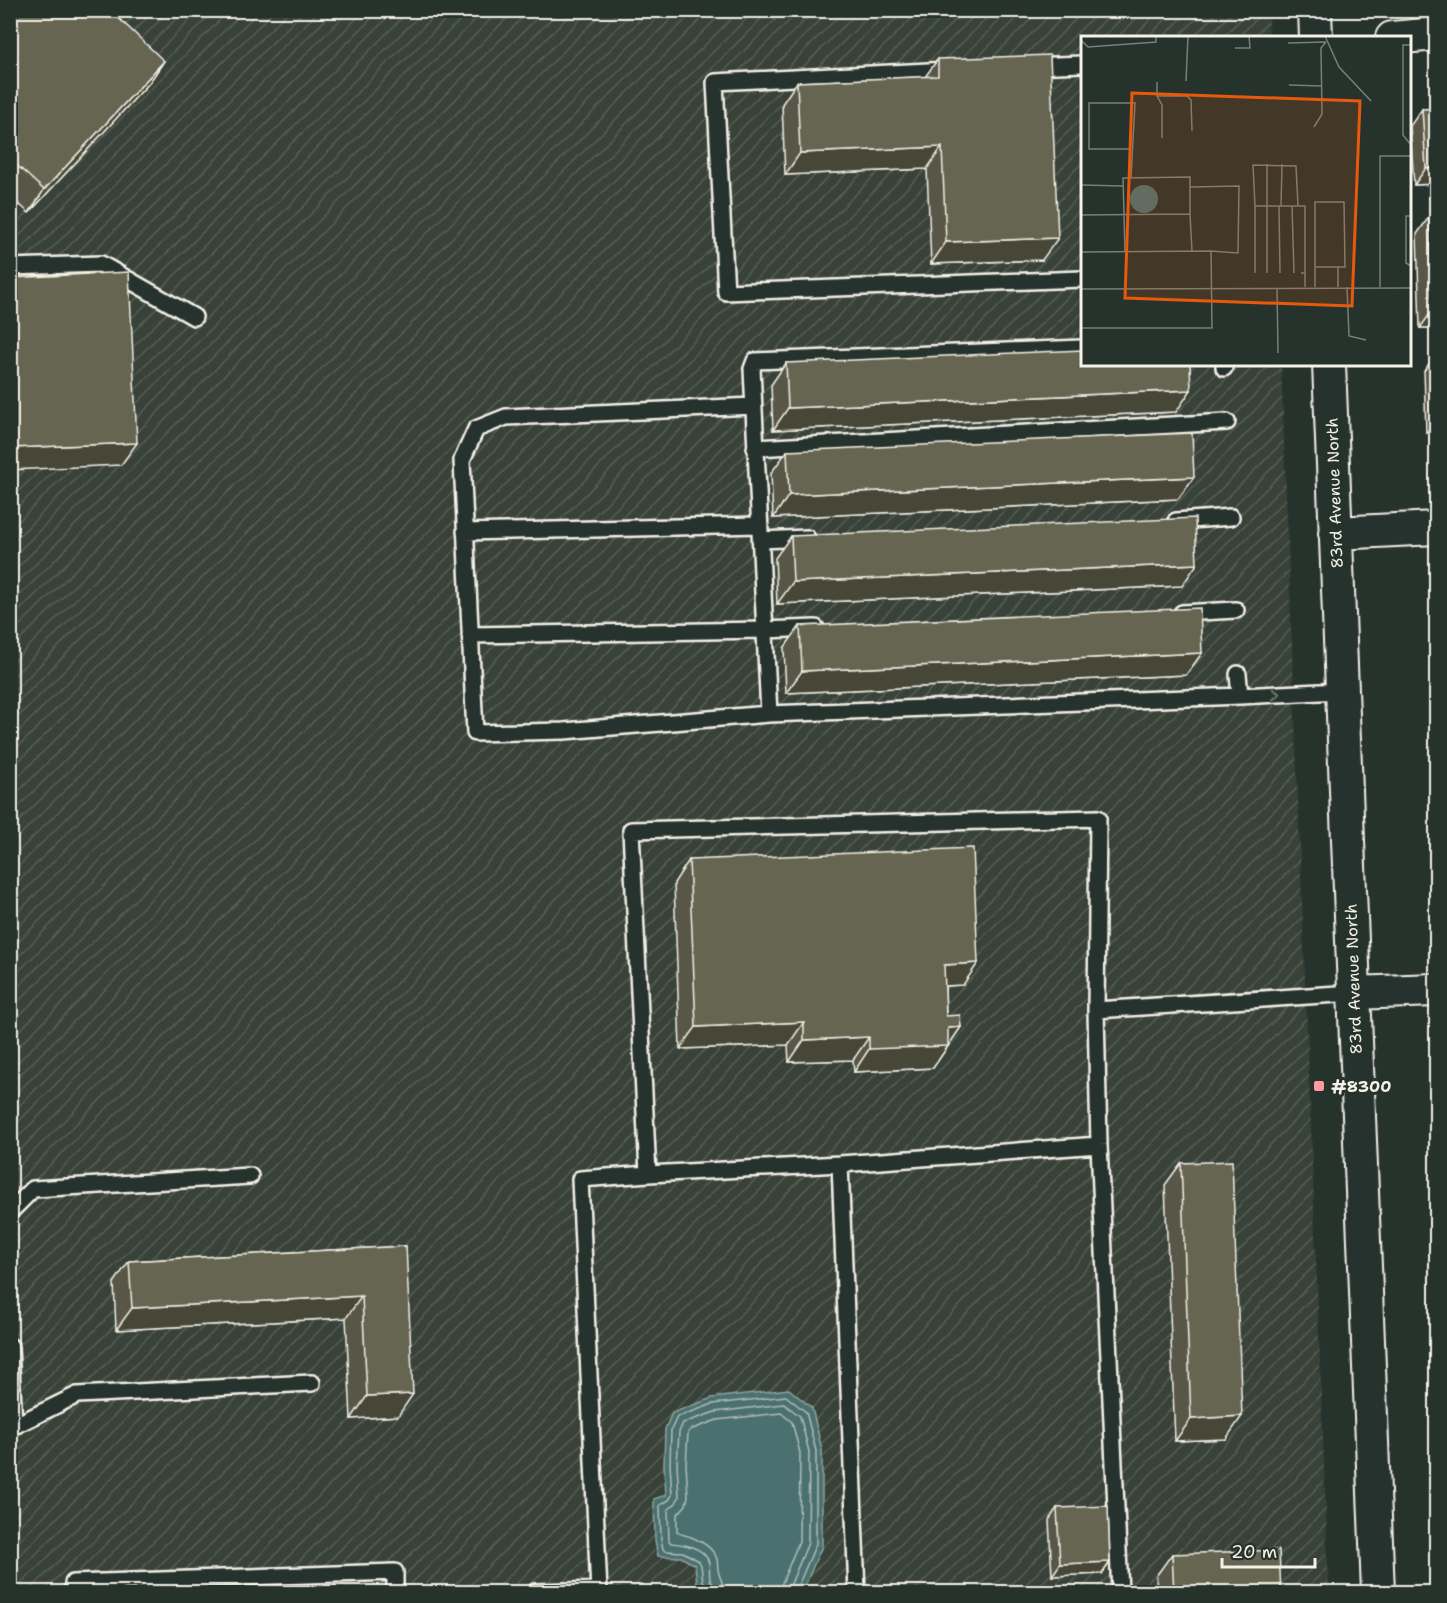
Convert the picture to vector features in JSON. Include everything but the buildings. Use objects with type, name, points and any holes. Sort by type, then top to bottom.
[{"type":"street","points":[[1315,10],[1316,36]]},
{"type":"street","points":[[1411,36],[1437,34]]},
{"type":"street","name":"83rd Avenue North","points":[[1329,366],[1378,1593]]},
{"type":"street","points":[[1335,533],[1437,528]]},
{"type":"street","points":[[1353,993],[1437,990]]},
{"type":"lane","points":[[1012,67],[1081,64]]},
{"type":"lane","points":[[965,70],[714,82],[726,292],[1081,279]]},
{"type":"lane","points":[[10,267],[101,264],[194,317]]},
{"type":"lane","points":[[769,714],[755,448],[752,369],[755,361],[1081,348]]},
{"type":"lane","points":[[754,406],[506,417],[476,429],[462,460],[475,733],[564,731],[769,714],[1341,691]]},
{"type":"lane","points":[[755,448],[1227,422]]},
{"type":"lane","points":[[1167,521],[1231,517]]},
{"type":"lane","points":[[465,532],[759,533],[819,538]]},
{"type":"lane","points":[[1171,613],[1236,610]]},
{"type":"lane","points":[[470,635],[836,627]]},
{"type":"lane","points":[[1238,674],[1240,696]]},
{"type":"lane","points":[[648,1174],[632,830],[1098,818],[1096,1010],[1120,1593]]},
{"type":"lane","points":[[1096,1010],[1353,993]]},
{"type":"lane","points":[[536,1593],[599,1591],[580,1179],[840,1164],[1100,1145]]},
{"type":"lane","points":[[840,1164],[857,1593]]},
{"type":"lane","points":[[10,1212],[33,1189],[250,1176]]},
{"type":"lane","points":[[10,1347],[12,1426],[77,1395],[312,1383]]},
{"type":"lane","points":[[73,1593],[73,1583],[395,1572],[395,1593]]},
{"type":"shaded area","points":[[11,11],[1268,11],[1269,36],[1081,36],[1081,366],[1281,366],[1329,1592],[11,1592]]},
{"type":"water","points":[[789,1389],[812,1408],[822,1450],[822,1546],[802,1592],[703,1592],[697,1584],[695,1565],[681,1557],[658,1556],[655,1540],[654,1499],[666,1495],[665,1429],[672,1413],[712,1398]]},
{"type":"place","name":"#8300","points":[[1319,1086]]}]
